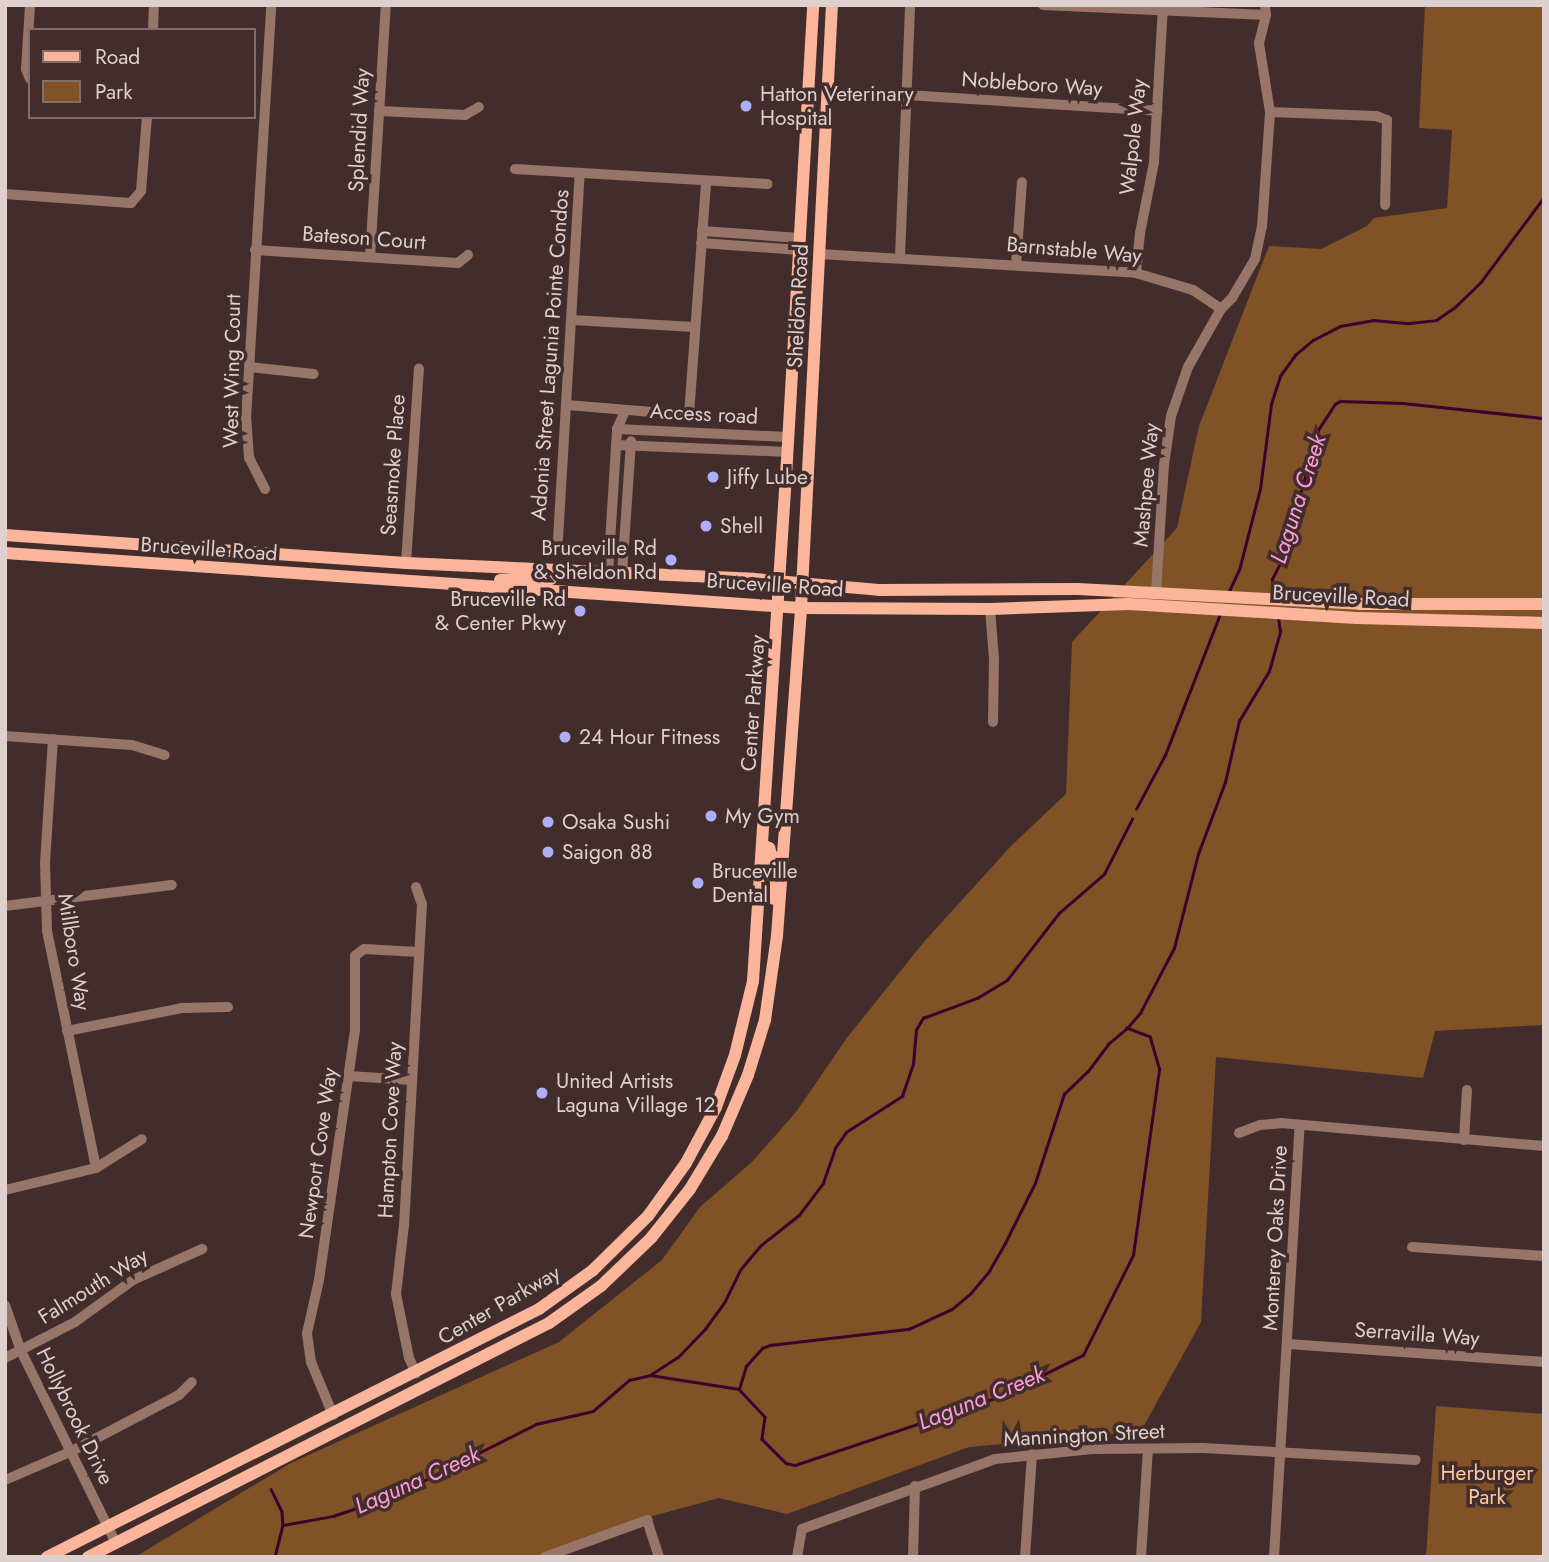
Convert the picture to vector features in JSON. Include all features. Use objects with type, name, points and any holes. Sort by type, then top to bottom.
[{"type":"main road","name":"Sheldon Road","points":[[778,606],[813,5]]},
{"type":"main road","name":"Sheldon Road","points":[[801,608],[832,5]]},
{"type":"main road","name":"Bruceville Road","points":[[5,535],[407,564],[779,582],[879,590],[1078,589],[1156,592],[1185,600]]},
{"type":"main road","name":"Bruceville Road","points":[[5,553],[801,608],[990,609],[1185,600],[1544,623]]},
{"type":"main road","points":[[493,586],[505,579],[568,580],[589,573]]},
{"type":"main road","name":"Bruceville Road","points":[[1293,607],[1544,604]]},
{"type":"main road","name":"Center Parkway","points":[[47,1557],[539,1309],[617,1249],[655,1207],[686,1163],[716,1107],[740,1038],[752,981],[778,606]]},
{"type":"main road","name":"Center Parkway","points":[[88,1557],[527,1336],[583,1301],[632,1258],[691,1189],[722,1136],[753,1058],[771,989],[801,608]]},
{"type":"main road","points":[[762,845],[769,848],[771,854],[770,878],[777,914]]},
{"type":"street","points":[[29,28],[30,5]]},
{"type":"street","points":[[153,28],[154,5]]},
{"type":"street","name":"West Wing Court","points":[[265,489],[249,458],[246,419],[271,5]]},
{"type":"street","name":"Splendid Way","points":[[370,257],[386,5]]},
{"type":"street","points":[[900,257],[910,5]]},
{"type":"street","points":[[1043,5],[1266,10],[1259,43],[1270,112],[1259,245],[1246,277],[1221,309]]},
{"type":"street","name":"Walpole Way","points":[[1136,272],[1143,210],[1154,162],[1163,9]]},
{"type":"street","points":[[28,37],[28,74]]},
{"type":"street","name":"Nobleboro Way","points":[[906,95],[1157,111]]},
{"type":"street","points":[[379,111],[465,115],[479,107]]},
{"type":"street","points":[[1270,112],[1376,116],[1387,120],[1385,205]]},
{"type":"street","points":[[5,194],[131,203],[141,191],[147,119]]},
{"type":"street","points":[[515,169],[768,184]]},
{"type":"street","name":"Adonia Street Lagunia Pointe Condos","points":[[558,539],[580,174]]},
{"type":"street","points":[[567,405],[688,415],[706,181]]},
{"type":"street","points":[[1016,265],[1022,182]]},
{"type":"street","points":[[702,237],[800,244]]},
{"type":"street","name":"Bateson Court","points":[[255,250],[458,263],[468,255]]},
{"type":"street","name":"Barnstable Way","points":[[819,254],[1136,272],[1181,285],[1221,309]]},
{"type":"street","name":"Mashpee Way","points":[[1156,592],[1165,452],[1171,416],[1188,367],[1221,309]]},
{"type":"street","points":[[573,320],[694,327]]},
{"type":"street","points":[[249,367],[314,374]]},
{"type":"street","name":"Seasmoke Place","points":[[407,564],[419,368]]},
{"type":"street","points":[[608,574],[617,429],[625,411]]},
{"type":"street","points":[[622,574],[631,446],[631,429],[625,411]]},
{"type":"street","name":"Access road","points":[[617,429],[788,437]]},
{"type":"street","points":[[616,445],[788,452]]},
{"type":"street","points":[[990,609],[994,664],[993,722]]},
{"type":"street","points":[[5,736],[132,745],[164,755]]},
{"type":"street","name":"Millboro Way","points":[[53,739],[45,900],[47,931],[96,1168]]},
{"type":"street","points":[[5,906],[172,885]]},
{"type":"street","name":"Hampton Cove Way","points":[[416,887],[422,904],[404,1225],[396,1294],[409,1358],[416,1373]]},
{"type":"street","name":"Newport Cove Way","points":[[333,1415],[311,1362],[307,1333],[318,1280],[355,1030],[355,956],[364,949],[418,952]]},
{"type":"street","points":[[67,1031],[182,1007],[228,1007]]},
{"type":"street","points":[[740,1038],[758,1042]]},
{"type":"street","points":[[735,1055],[753,1058]]},
{"type":"street","points":[[348,1076],[412,1080]]},
{"type":"street","points":[[1464,1140],[1468,1090]]},
{"type":"street","points":[[1239,1133],[1260,1125],[1300,1125]]},
{"type":"street","name":"Monterey Oaks Drive","points":[[1274,1557],[1300,1125],[1544,1146]]},
{"type":"street","points":[[5,1191],[96,1168],[142,1139]]},
{"type":"street","points":[[1412,1247],[1544,1256]]},
{"type":"street","name":"Falmouth Way","points":[[5,1358],[75,1322],[133,1280],[202,1249]]},
{"type":"street","name":"Hollybrook Drive","points":[[5,1305],[21,1351],[116,1543]]},
{"type":"street","name":"Serravilla Way","points":[[1288,1344],[1544,1362]]},
{"type":"street","points":[[5,1480],[70,1452],[179,1395],[192,1382]]},
{"type":"street","name":"Mannington Street","points":[[797,1557],[802,1529],[979,1464],[1032,1454],[1094,1449],[1213,1448],[1416,1460]]},
{"type":"street","points":[[1141,1557],[1148,1450]]},
{"type":"street","points":[[1025,1557],[1032,1454]]},
{"type":"street","points":[[913,1557],[915,1486]]},
{"type":"street","points":[[545,1557],[647,1520],[659,1557]]},
{"type":"green space","points":[[1425,5],[1544,5],[1544,1025],[1435,1031],[1423,1078],[1216,1057],[1201,1322],[1141,1431],[969,1447],[787,1514],[719,1498],[649,1517],[539,1557],[135,1557],[291,1463],[559,1342],[662,1260],[700,1207],[752,1162],[796,1112],[846,1039],[923,943],[1011,846],[1066,794],[1072,642],[1177,528],[1199,426],[1269,246],[1321,249],[1367,226],[1374,218],[1447,208],[1452,130],[1419,128]]},
{"type":"green space","name":"Herburger Park","points":[[1436,1406],[1544,1414],[1544,1557],[1426,1557]]},
{"type":"waterway","name":"Laguna Creek","points":[[1229,591],[1239,570],[1260,489],[1271,404],[1280,376],[1295,355],[1313,340],[1340,326],[1373,320],[1409,323],[1436,320],[1455,307],[1480,283],[1544,197]]},
{"type":"waterway","name":"Laguna Creek","points":[[1274,594],[1272,579],[1282,559],[1318,430],[1335,404],[1340,401],[1403,403],[1544,418]]},
{"type":"waterway","name":"Laguna Creek","points":[[1136,809],[1165,755],[1220,614]]},
{"type":"waterway","name":"Laguna Creek","points":[[739,1389],[765,1417],[762,1439],[786,1463],[795,1465],[998,1397],[1083,1355],[1133,1255],[1159,1069],[1150,1037],[1127,1028],[1140,1013],[1174,948],[1198,854],[1225,782],[1239,721],[1269,671],[1280,632],[1278,618]]},
{"type":"waterway","name":"Laguna Creek","points":[[283,1525],[333,1516],[395,1495],[536,1424],[593,1411],[629,1380],[650,1375],[678,1357],[705,1329],[725,1301],[740,1270],[760,1246],[799,1215],[823,1183],[835,1148],[846,1132],[902,1096],[913,1064],[916,1030],[923,1018],[977,998],[1007,980],[1059,913],[1104,874],[1132,819]]},
{"type":"waterway","name":"Laguna Creek","points":[[650,1375],[739,1389],[746,1366],[762,1348],[909,1329],[952,1309],[970,1294],[989,1271],[1005,1243],[1035,1183],[1064,1094],[1088,1071],[1108,1044],[1127,1028]]},
{"type":"waterway","name":"Laguna Creek","points":[[271,1489],[282,1512],[283,1525],[275,1557]]},
{"type":"place","name":"Hatton Veterinary Hospital","points":[[746,106]]},
{"type":"place","name":"Jiffy Lube","points":[[713,477]]},
{"type":"place","name":"Shell","points":[[706,526]]},
{"type":"place","name":"Bruceville Rd & Sheldon Rd","points":[[671,560]]},
{"type":"place","name":"Bruceville Rd & Center Pkwy","points":[[580,611]]},
{"type":"place","name":"24 Hour Fitness","points":[[565,737]]},
{"type":"place","name":"My Gym","points":[[711,816]]},
{"type":"place","name":"Osaka Sushi","points":[[548,822]]},
{"type":"place","name":"Saigon 88","points":[[548,852]]},
{"type":"place","name":"Bruceville Dental","points":[[698,883]]},
{"type":"place","name":"United Artists Laguna Village 12","points":[[542,1093]]}]
